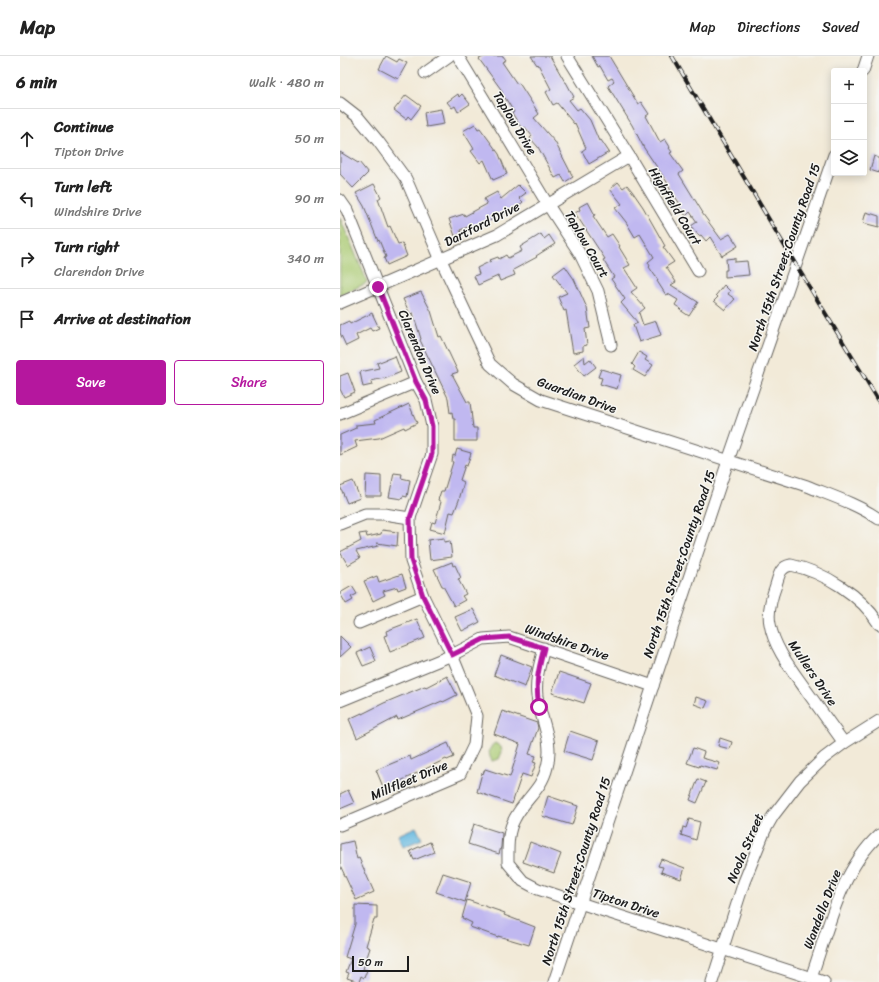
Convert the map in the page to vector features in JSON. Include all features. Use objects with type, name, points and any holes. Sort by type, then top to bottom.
[{"type":"street","points":[[425,73],[449,56]]},
{"type":"street","name":"Taplow Drive","points":[[458,56],[548,205]]},
{"type":"street","name":"Highfield Court","points":[[566,56],[629,156],[698,271]]},
{"type":"street","points":[[864,68],[868,56]]},
{"type":"street","name":"Guardian Drive","points":[[340,103],[358,117],[406,179],[441,260],[490,364],[513,384],[541,400],[807,486],[867,511],[879,519]]},
{"type":"street","name":"Dartford Drive","points":[[340,303],[497,235],[629,156]]},
{"type":"street","name":"North 15th Street;County Road 15","points":[[554,982],[728,461],[831,164]]},
{"type":"street","name":"Clarendon Drive","points":[[340,200],[347,210],[416,382],[426,400],[432,426],[432,454],[410,518],[411,560],[423,596],[452,655]]},
{"type":"street","name":"Taplow Court","points":[[548,205],[580,254],[598,291],[612,345]]},
{"type":"street","points":[[340,414],[416,382]]},
{"type":"street","points":[[340,524],[365,514],[384,514],[410,518]]},
{"type":"street","name":"Mullers Drive","points":[[844,743],[790,668],[769,623],[773,594],[782,568],[791,565],[825,578],[846,590],[860,601],[879,624]]},
{"type":"street","points":[[359,622],[423,596]]},
{"type":"street","name":"Windshire Drive","points":[[340,701],[452,655],[484,639],[509,637],[653,686]]},
{"type":"street","name":"Tipton Drive","points":[[544,648],[537,674],[537,694],[540,713],[548,733],[550,751],[547,768],[541,785],[524,804],[514,819],[508,838],[508,863],[523,881],[580,903],[824,982]]},
{"type":"street","name":"Millfleet Drive","points":[[340,825],[460,774],[474,745],[477,716],[452,655]]},
{"type":"street","name":"Noola Street","points":[[712,982],[744,882],[765,830],[773,816],[800,781],[824,758],[844,743],[879,721]]},
{"type":"street","name":"Wandella Drive","points":[[811,978],[843,887],[868,845],[879,835]]},
{"type":"green space","points":[[340,218],[367,281],[365,284],[340,295]]},
{"type":"green space","points":[[495,743],[501,747],[502,752],[499,759],[492,761],[489,751]]},
{"type":"water","points":[[416,827],[422,839],[403,847],[398,835]]},
{"type":"building","points":[[386,56],[397,62],[399,59],[407,63],[398,79],[379,69]]},
{"type":"building","points":[[485,56],[503,56],[506,60],[502,62],[517,84],[519,83],[539,114],[534,118],[555,142],[573,177],[565,182],[561,175],[555,178],[538,147],[530,138],[532,136],[525,127],[522,129],[512,113],[514,112],[502,93],[503,92],[479,59]]},
{"type":"building","points":[[531,56],[550,56],[574,97],[569,100],[577,110],[580,108],[590,120],[599,141],[601,140],[609,152],[589,164],[582,151],[586,148],[575,123],[574,124],[557,103],[553,105],[546,92],[551,89],[538,64],[537,65]]},
{"type":"building","points":[[592,56],[609,56],[638,104],[641,102],[649,114],[646,116],[660,142],[665,139],[670,147],[669,148],[672,152],[670,153],[683,171],[679,174],[702,213],[721,239],[730,234],[738,246],[722,256],[710,237],[706,241],[701,235],[699,236],[691,226],[697,222],[690,212],[686,216],[678,205],[680,204],[668,186],[669,185],[644,148],[608,86],[614,81],[612,78],[608,80]]},
{"type":"building","points":[[458,94],[459,97],[462,94],[470,104],[458,112],[455,106],[452,108],[447,102]]},
{"type":"building","points":[[406,95],[421,106],[411,119],[408,116],[406,119],[394,110]]},
{"type":"building","points":[[441,109],[444,124],[426,127],[424,112]]},
{"type":"building","points":[[475,124],[478,129],[480,128],[499,154],[507,174],[493,180],[484,160],[480,163],[471,151],[474,149],[463,131]]},
{"type":"building","points":[[340,152],[358,163],[359,162],[368,173],[353,188],[340,174]]},
{"type":"building","points":[[874,156],[879,158],[879,173],[870,170]]},
{"type":"building","points":[[618,182],[623,188],[627,185],[632,191],[643,207],[665,246],[663,247],[674,262],[666,267],[676,282],[671,285],[698,302],[689,316],[675,305],[678,300],[668,294],[666,295],[649,267],[648,262],[654,257],[640,234],[635,237],[615,208],[622,204],[610,189]]},
{"type":"building","points":[[374,184],[381,197],[378,199],[388,227],[390,226],[398,244],[402,243],[407,256],[387,265],[384,258],[386,257],[379,240],[378,241],[364,206],[356,193]]},
{"type":"building","points":[[518,185],[526,193],[519,198],[523,202],[517,207],[475,228],[473,225],[460,230],[462,234],[455,236],[449,219],[464,214],[465,216],[487,204],[484,199],[497,192],[501,199]]},
{"type":"building","points":[[588,202],[595,215],[593,216],[607,237],[612,234],[630,265],[624,268],[637,288],[631,292],[645,308],[639,313],[643,325],[656,321],[661,335],[639,342],[633,325],[638,323],[621,303],[625,299],[611,279],[614,277],[603,260],[605,259],[575,213],[580,210],[579,207]]},
{"type":"building","points":[[866,212],[879,216],[879,227],[863,223]]},
{"type":"building","points":[[541,234],[544,239],[549,235],[555,244],[536,256],[537,257],[513,270],[515,275],[500,281],[498,276],[478,285],[474,276],[479,274],[477,268],[491,261],[490,260],[498,257],[499,259],[506,255],[508,258],[522,251],[520,247]]},
{"type":"building","points":[[735,258],[735,262],[747,261],[749,275],[725,277],[725,270],[727,270],[726,259]]},
{"type":"building","points":[[565,266],[574,279],[587,308],[590,328],[585,329],[587,345],[583,346],[583,351],[573,353],[566,310],[564,311],[558,297],[567,293],[553,275]]},
{"type":"building","points":[[724,285],[730,291],[728,294],[735,299],[725,310],[714,301],[718,297],[716,295]]},
{"type":"building","points":[[421,292],[431,311],[439,337],[441,336],[458,372],[452,374],[467,402],[470,402],[473,428],[477,428],[477,441],[455,441],[455,419],[453,419],[452,412],[450,413],[448,398],[420,340],[421,339],[413,313],[410,314],[403,299]]},
{"type":"building","points":[[372,313],[379,328],[372,331],[370,328],[356,335],[358,340],[346,346],[340,333],[340,325],[349,321],[350,324]]},
{"type":"building","points":[[639,352],[647,357],[645,360],[653,365],[645,377],[633,370],[635,367],[632,364]]},
{"type":"building","points":[[395,356],[401,372],[384,379],[371,381],[372,385],[363,387],[360,372],[379,368],[377,363]]},
{"type":"building","points":[[584,356],[585,363],[590,359],[596,367],[584,376],[574,364]]},
{"type":"building","points":[[601,369],[621,375],[617,389],[600,384],[602,378],[598,377]]},
{"type":"building","points":[[348,373],[355,392],[344,397],[340,389],[340,376]]},
{"type":"building","points":[[409,404],[417,423],[379,438],[355,441],[357,447],[340,455],[340,435],[356,428],[356,425],[376,423],[375,420]]},
{"type":"building","points":[[457,449],[471,453],[467,466],[465,465],[460,480],[464,482],[459,500],[454,513],[450,512],[445,533],[430,529],[432,522],[435,523],[441,502],[438,500],[441,491],[444,491],[453,462],[453,455],[455,456]]},
{"type":"building","points":[[394,473],[402,474],[401,478],[410,480],[407,497],[403,496],[402,499],[389,497]]},
{"type":"building","points":[[366,475],[381,476],[381,496],[365,496]]},
{"type":"building","points":[[353,481],[360,498],[347,503],[340,486]]},
{"type":"building","points":[[382,530],[398,532],[397,546],[377,543],[378,546],[356,551],[360,558],[348,565],[340,552],[361,541],[359,534],[366,533],[367,537],[381,534]]},
{"type":"building","points":[[444,538],[444,542],[450,541],[452,557],[430,560],[428,540]]},
{"type":"building","points":[[452,562],[461,578],[458,579],[466,594],[462,596],[465,600],[454,606],[434,569]]},
{"type":"building","points":[[402,574],[406,587],[398,590],[397,587],[383,591],[385,595],[373,601],[364,581],[377,576],[379,582]]},
{"type":"building","points":[[352,586],[357,594],[351,597],[353,600],[346,604],[340,593]]},
{"type":"building","points":[[473,609],[480,622],[462,631],[455,617]]},
{"type":"building","points":[[417,619],[425,638],[390,652],[384,636],[387,635],[386,631]]},
{"type":"building","points":[[340,636],[351,647],[340,657]]},
{"type":"building","points":[[370,647],[376,661],[363,666],[357,653]]},
{"type":"building","points":[[501,655],[532,667],[525,687],[494,675]]},
{"type":"building","points":[[559,672],[591,683],[584,703],[552,693]]},
{"type":"building","points":[[447,676],[457,695],[398,720],[397,717],[357,738],[349,719],[384,703],[425,686],[426,687]]},
{"type":"building","points":[[696,697],[708,701],[705,708],[694,704]]},
{"type":"building","points":[[502,711],[537,723],[538,728],[529,754],[536,756],[533,762],[536,763],[531,777],[522,774],[512,804],[477,792],[482,773],[483,774],[485,769],[510,777],[520,744],[494,734]]},
{"type":"building","points":[[570,731],[599,741],[593,760],[564,751]]},
{"type":"building","points":[[720,738],[732,742],[730,749],[718,746]]},
{"type":"building","points":[[448,743],[454,757],[447,760],[446,759],[384,789],[376,770],[410,756],[411,760]]},
{"type":"building","points":[[693,748],[704,752],[702,758],[720,763],[717,770],[687,763]]},
{"type":"building","points":[[698,779],[706,782],[697,803],[690,800]]},
{"type":"building","points":[[348,790],[354,803],[340,809],[340,794]]},
{"type":"building","points":[[548,796],[578,806],[572,825],[542,816]]},
{"type":"building","points":[[689,819],[700,822],[696,840],[681,835],[683,827],[686,828]]},
{"type":"building","points":[[474,824],[502,833],[499,854],[468,844]]},
{"type":"building","points":[[353,841],[357,859],[359,858],[374,892],[356,900],[340,865],[340,844]]},
{"type":"building","points":[[430,842],[434,852],[414,860],[410,851]]},
{"type":"building","points":[[530,842],[561,854],[554,873],[523,862]]},
{"type":"building","points":[[661,859],[685,868],[681,879],[661,872],[663,867],[658,866]]},
{"type":"building","points":[[443,873],[471,882],[465,902],[436,892]]},
{"type":"building","points":[[467,900],[505,913],[504,915],[535,927],[529,945],[498,937],[470,927],[472,923],[462,918]]},
{"type":"building","points":[[355,905],[377,906],[377,919],[374,919],[366,946],[370,948],[363,969],[367,970],[364,978],[361,976],[359,982],[347,978],[349,973],[346,972],[351,959],[345,957],[355,924]]},
{"type":"railway","points":[[672,56],[796,265],[879,401]]},
{"type":"route","points":[[378,287],[416,382],[426,400],[432,426],[432,454],[410,518],[411,560],[423,596],[452,655],[484,639],[509,637],[544,648],[537,674],[537,694],[539,707]]}]
